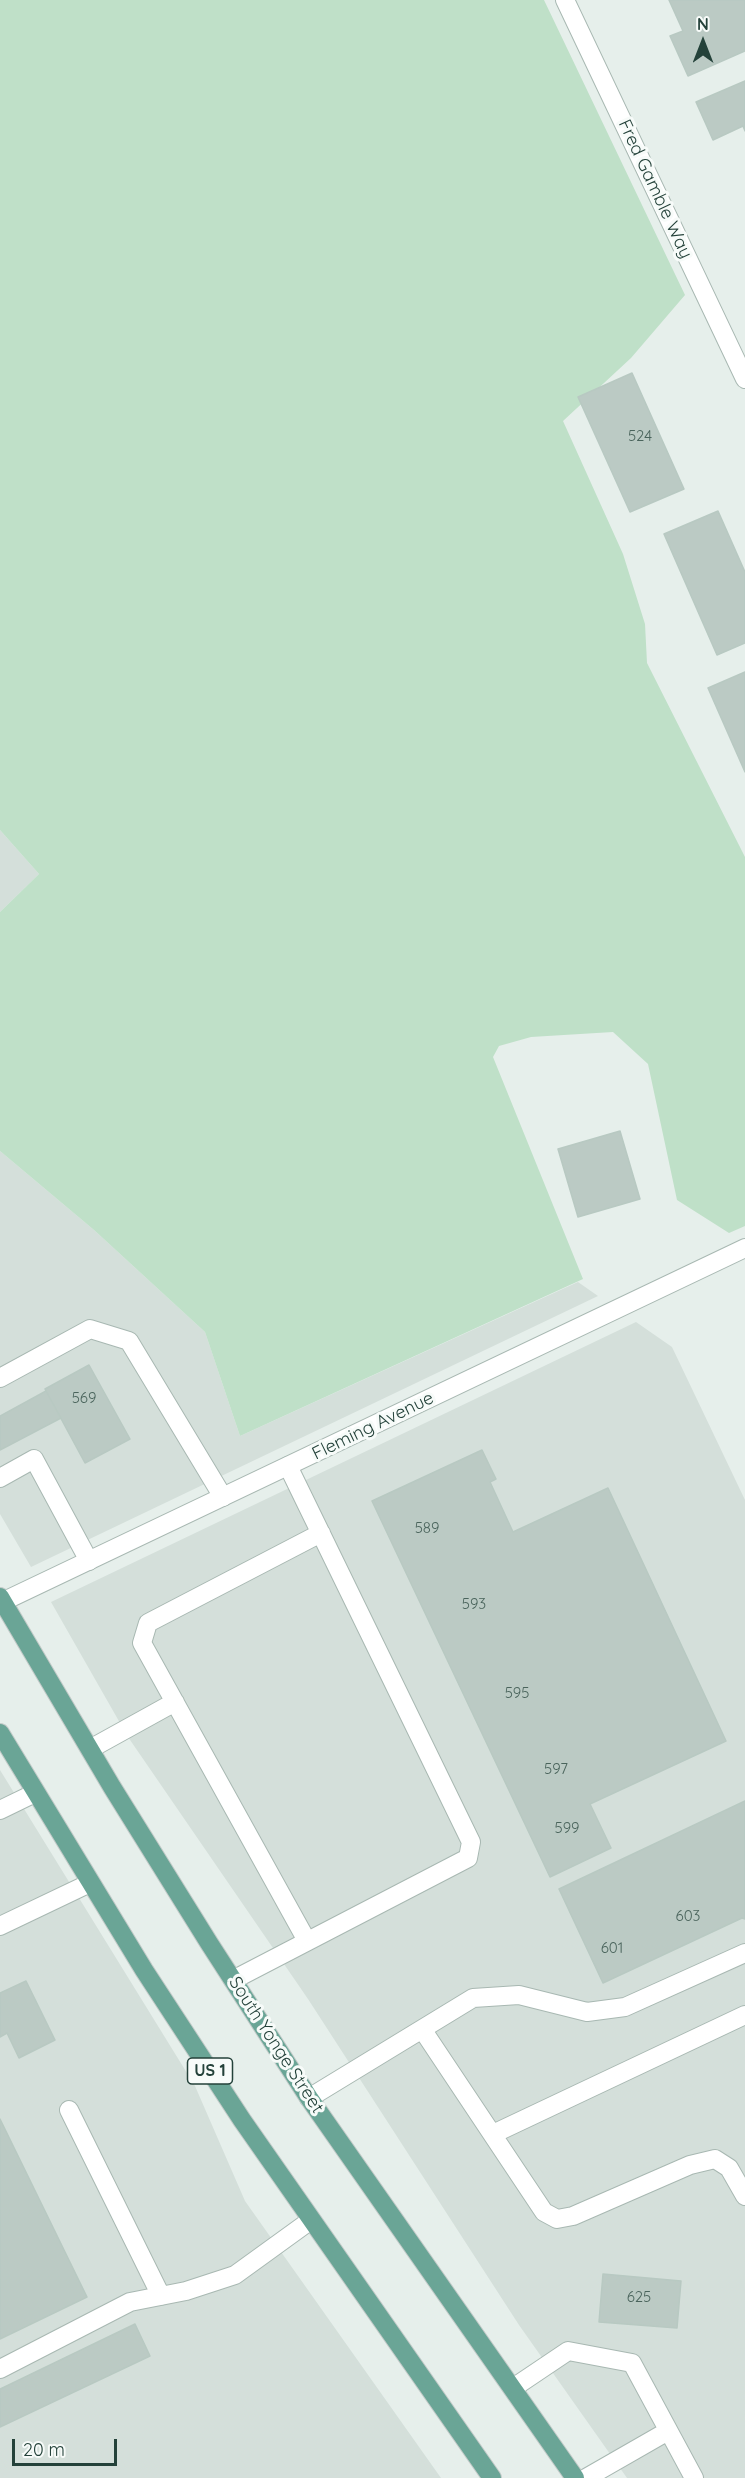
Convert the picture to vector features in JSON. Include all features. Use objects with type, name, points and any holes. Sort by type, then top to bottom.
[{"type":"main road","name":"South Yonge Street","points":[[1,1601],[233,1980],[309,2098],[575,2478]]},
{"type":"main road","name":"US 1","points":[[0,1733],[90,1883],[242,2120],[492,2478]]},
{"type":"street","name":"Fred Gamble Way","points":[[565,0],[745,379]]},
{"type":"street","name":"Fleming Avenue","points":[[1,1601],[745,1248]]},
{"type":"street","points":[[0,1378],[90,1329],[129,1341],[223,1497]]},
{"type":"street","points":[[0,1478],[34,1459],[89,1561]]},
{"type":"street","points":[[233,1980],[468,1858],[471,1842],[288,1466]]},
{"type":"street","points":[[307,1941],[142,1643],[148,1623],[321,1533]]},
{"type":"street","points":[[90,1749],[175,1702]]},
{"type":"street","points":[[0,1810],[35,1793]]},
{"type":"street","points":[[0,1926],[90,1883]]},
{"type":"street","points":[[309,2098],[473,1998],[519,1995],[586,2012],[625,2007],[745,1953]]},
{"type":"street","points":[[493,2134],[745,2015]]},
{"type":"street","points":[[422,2029],[544,2212],[557,2219],[573,2216],[690,2166],[715,2159],[729,2168],[745,2196]]},
{"type":"street","points":[[69,2110],[161,2296]]},
{"type":"street","points":[[0,2369],[130,2302],[186,2291],[235,2275],[312,2220]]},
{"type":"street","points":[[513,2388],[568,2351],[632,2363],[694,2478]]},
{"type":"street","points":[[586,2478],[668,2431]]},
{"type":"shaded area","points":[[0,830],[39,874],[0,912]]},
{"type":"shaded area","points":[[0,1151],[94,1230],[205,1332],[240,1436],[578,1282],[598,1296],[31,1567],[0,1514]]},
{"type":"shaded area","points":[[636,1322],[672,1347],[745,1500],[745,2478],[627,2478],[519,2325],[308,1999],[128,1737],[51,1602]]},
{"type":"shaded area","points":[[0,1770],[195,2086],[245,2201],[441,2478],[0,2478]]},
{"type":"green space","points":[[0,0],[544,0],[685,295],[631,358],[563,421],[623,554],[645,624],[647,663],[745,857],[745,1226],[729,1233],[677,1200],[648,1064],[613,1032],[531,1037],[499,1046],[493,1057],[583,1279],[240,1436],[205,1332],[94,1230],[0,1151],[0,912],[39,874],[0,830]]},
{"type":"building","points":[[669,0],[745,0],[745,51],[688,76],[670,36],[683,31]]},
{"type":"building","points":[[745,81],[745,131],[743,126],[713,140],[696,102]]},
{"type":"building","points":[[632,373],[684,489],[630,512],[578,397]]},
{"type":"building","points":[[718,511],[745,572],[745,643],[717,655],[664,534]]},
{"type":"building","points":[[745,672],[745,772],[708,688]]},
{"type":"building","points":[[620,1131],[640,1199],[578,1217],[558,1149]]},
{"type":"building","points":[[89,1365],[130,1439],[85,1463],[45,1389]]},
{"type":"building","points":[[46,1391],[61,1418],[0,1450],[0,1416]]},
{"type":"building","points":[[482,1450],[496,1479],[490,1482],[513,1532],[608,1488],[726,1741],[590,1804],[611,1848],[550,1877],[372,1501]]},
{"type":"building","points":[[745,1801],[745,1919],[742,1918],[603,1983],[559,1889]]},
{"type":"building","points":[[26,1981],[55,2040],[19,2058],[7,2033],[0,2037],[0,1993]]},
{"type":"building","points":[[0,2119],[87,2297],[0,2339]]},
{"type":"building","points":[[603,2274],[681,2281],[677,2328],[599,2322]]},
{"type":"building","points":[[135,2324],[150,2356],[0,2427],[0,2389]]}]
